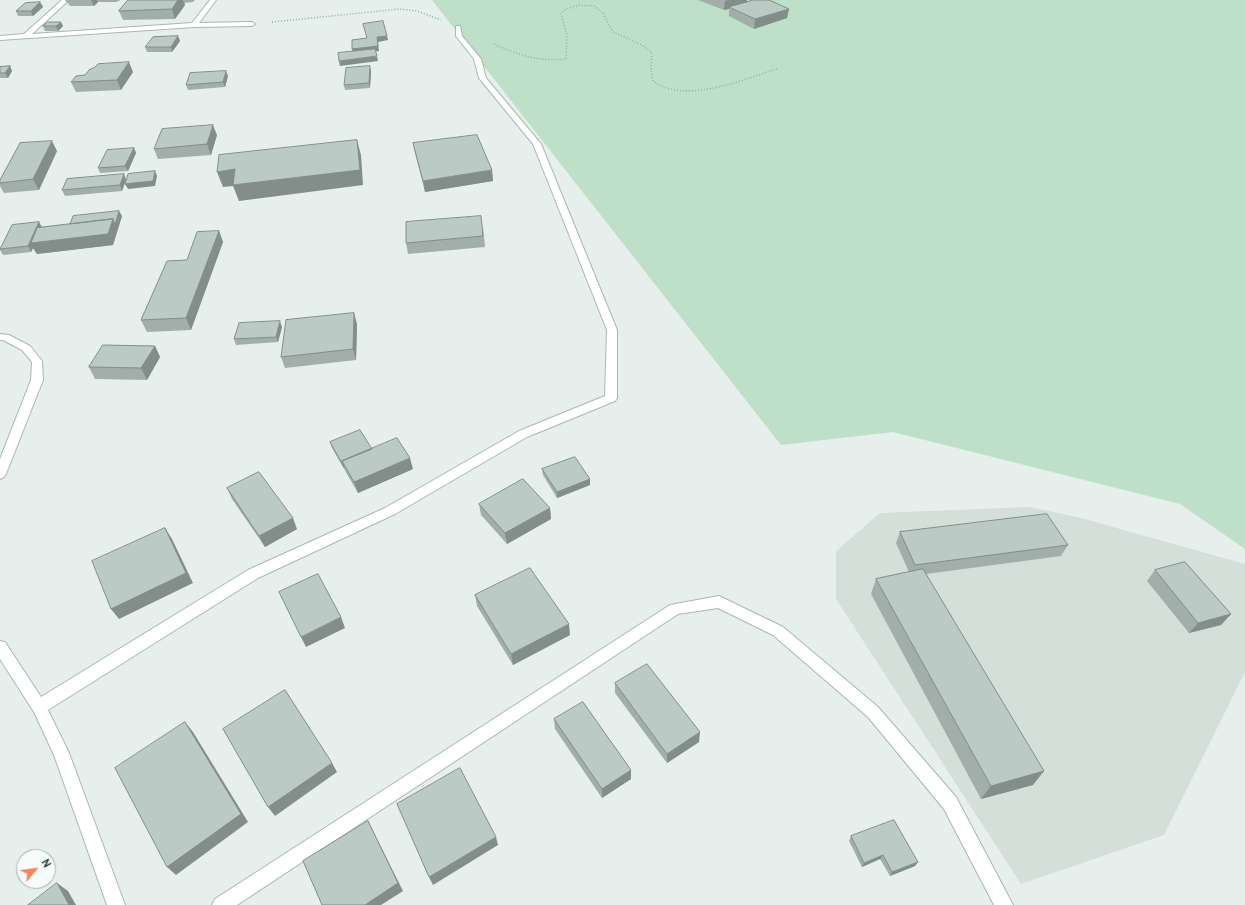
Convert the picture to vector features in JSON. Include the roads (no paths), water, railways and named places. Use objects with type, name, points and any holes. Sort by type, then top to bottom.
[{"type":"street","points":[[26,36],[66,0]]},
{"type":"street","points":[[194,25],[213,0]]},
{"type":"street","points":[[0,38],[194,25],[252,24]]},
{"type":"street","points":[[39,706],[254,574],[390,511],[524,434],[611,398],[612,330],[537,144],[483,78],[477,59],[459,36],[458,27]]},
{"type":"street","points":[[0,337],[5,337],[26,348],[37,361],[37,380],[0,474]]},
{"type":"street","points":[[221,905],[676,609],[719,602],[778,630],[874,712],[950,803],[1004,905]]},
{"type":"street","points":[[0,647],[39,706],[60,753],[116,905]]}]
